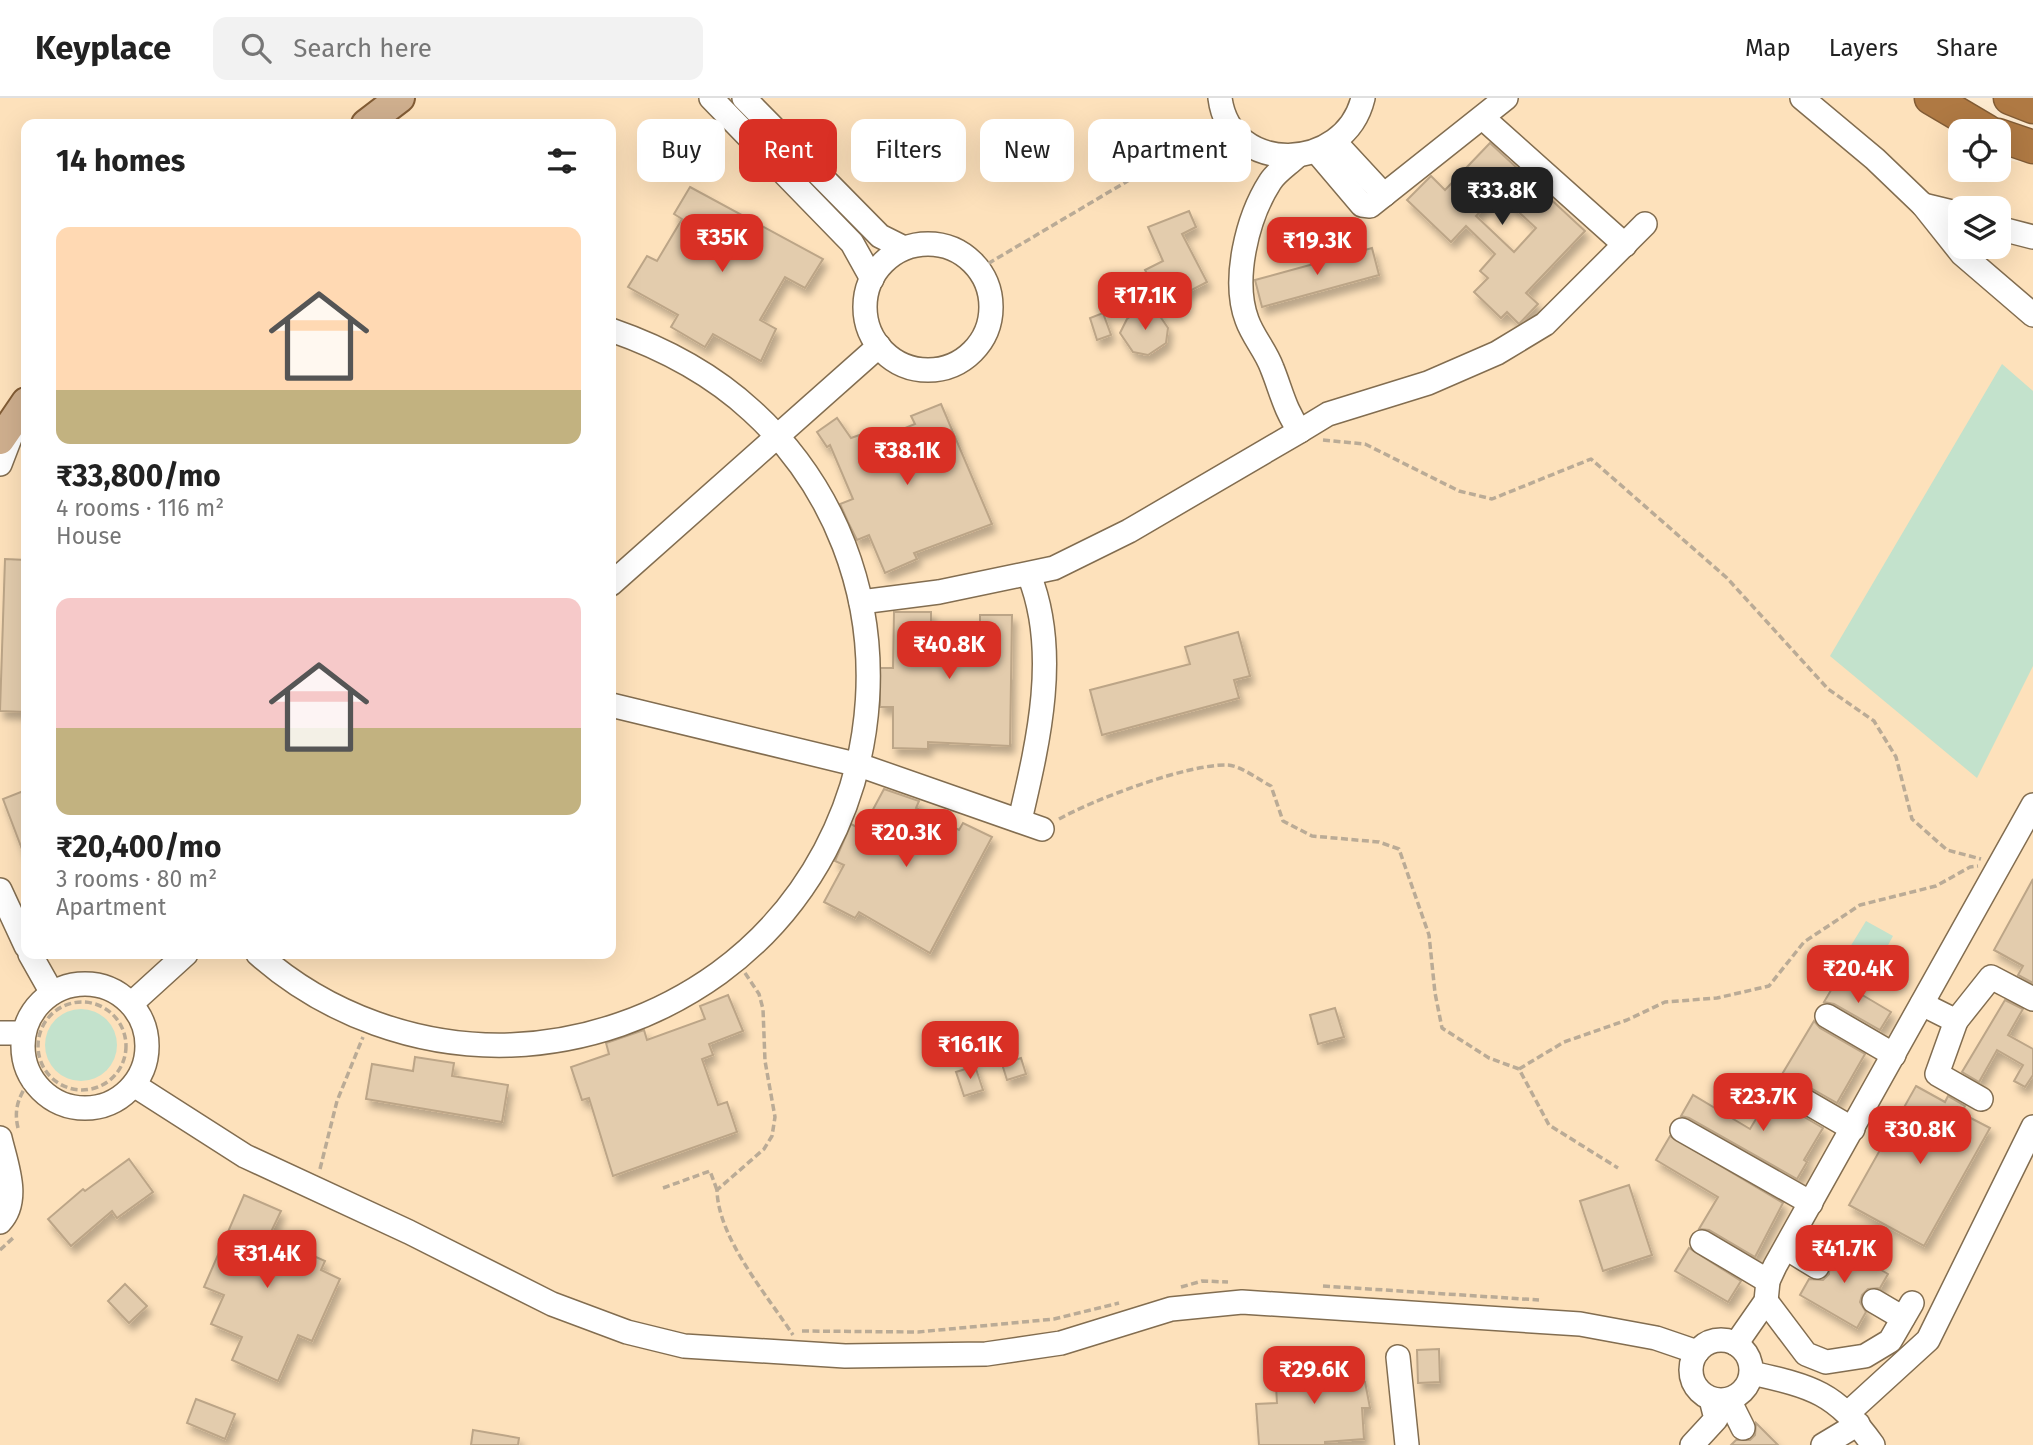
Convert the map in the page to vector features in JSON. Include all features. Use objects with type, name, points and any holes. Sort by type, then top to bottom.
[{"type":"highway","points":[[1931,98],[1967,119]]},
{"type":"highway","points":[[2010,98],[2033,107]]},
{"type":"highway","points":[[2011,139],[2033,147]]},
{"type":"main road","points":[[373,119],[400,98]]},
{"type":"main road","points":[[0,440],[21,410]]},
{"type":"street","points":[[711,98],[852,243],[872,279]]},
{"type":"street","points":[[744,98],[880,236],[904,248]]},
{"type":"street","points":[[1220,98],[1227,119]]},
{"type":"street","points":[[1294,433],[1291,418],[1262,345],[1248,323],[1240,295],[1240,274],[1256,214],[1271,180],[1350,128],[1363,98]]},
{"type":"street","points":[[1251,144],[1277,155],[1317,150],[1384,195],[1506,98]]},
{"type":"street","points":[[1802,98],[1875,159],[1923,205],[1962,254],[2033,315]]},
{"type":"street","points":[[1483,118],[1625,245]]},
{"type":"street","points":[[1923,205],[1948,211]]},
{"type":"street","points":[[861,602],[939,592],[1054,568],[1129,530],[1328,414],[1428,383],[1497,353],[1545,324],[1645,224]]},
{"type":"street","points":[[2011,231],[2033,237]]},
{"type":"street","points":[[936,244],[953,248],[979,269],[990,293],[990,319],[974,350],[960,361],[943,368],[908,366],[892,358],[879,346],[872,334],[866,307],[872,279],[885,262],[904,248],[936,244]]},
{"type":"street","points":[[264,959],[297,985],[325,1001],[383,1026],[456,1042],[493,1045],[567,1039],[603,1031],[661,1008],[704,984],[734,962],[777,921],[813,874],[840,821],[859,765],[869,678],[861,602],[851,566],[827,508],[801,466],[777,437],[728,390],[700,371],[671,354],[616,332]]},
{"type":"street","points":[[616,580],[879,346]]},
{"type":"street","points":[[0,464],[21,413]]},
{"type":"street","points":[[1020,820],[1033,768],[1042,696],[1041,629],[1035,590],[1029,575]]},
{"type":"street","points":[[616,706],[859,765],[1042,829]]},
{"type":"street","points":[[1736,1344],[1767,1291],[1786,1248],[2033,805]]},
{"type":"street","points":[[0,890],[21,935]]},
{"type":"street","points":[[32,959],[52,1003]]},
{"type":"street","points":[[131,1004],[181,959]]},
{"type":"street","points":[[1982,1099],[1937,1074],[1956,1021],[1991,977],[2033,999]]},
{"type":"street","points":[[94,984],[114,991],[131,1004],[147,1035],[147,1052],[134,1085],[106,1105],[81,1108],[56,1102],[31,1078],[24,1064],[23,1033],[34,1010],[52,1003],[72,985],[94,984]]},
{"type":"street","points":[[1922,1004],[1956,1021]]},
{"type":"street","points":[[1827,1016],[1894,1055]]},
{"type":"street","points":[[0,1033],[23,1033]]},
{"type":"street","points":[[134,1085],[244,1156],[552,1304],[627,1332],[702,1348],[806,1354],[929,1356],[1019,1350],[1092,1335],[1171,1309],[1242,1302],[1580,1324],[1656,1338],[1697,1352]]},
{"type":"street","points":[[1784,1089],[1853,1129]]},
{"type":"street","points":[[1823,1445],[1853,1418],[1928,1340],[2033,1126]]},
{"type":"street","points":[[1682,1130],[1811,1203]]},
{"type":"street","points":[[0,1138],[11,1187],[10,1204],[0,1222]]},
{"type":"street","points":[[1702,1242],[1767,1291],[1806,1354],[1826,1362],[1865,1356],[1890,1341],[1907,1310],[1874,1301]]},
{"type":"street","points":[[1786,1248],[1817,1267]]},
{"type":"street","points":[[1720,1399],[1744,1390],[1752,1373],[1748,1356],[1736,1344],[1719,1340],[1703,1346],[1697,1352],[1693,1360],[1692,1378],[1696,1387],[1720,1399],[1744,1427]]},
{"type":"street","points":[[1796,1384],[1806,1354]]},
{"type":"street","points":[[1398,1357],[1407,1445]]},
{"type":"street","points":[[1752,1373],[1796,1384],[1835,1401],[1853,1418],[1873,1445]]},
{"type":"street","points":[[1692,1445],[1716,1419],[1720,1399]]},
{"type":"path","points":[[979,269],[1126,182]]},
{"type":"path","points":[[1294,433],[1364,444],[1459,491],[1492,499],[1591,459],[1727,578],[1828,690],[1874,721],[1896,757],[1912,819],[1947,850],[2001,863]]},
{"type":"path","points":[[1042,829],[1087,803],[1178,774],[1230,765],[1270,786],[1283,821],[1312,836],[1379,842],[1399,849],[1429,935],[1442,1028],[1489,1058],[1519,1069],[1549,1125],[1618,1168]]},
{"type":"path","points":[[1519,1069],[1564,1042],[1627,1020],[1665,1002],[1717,998],[1769,986],[1804,942],[1860,905],[1936,886],[1970,867],[2001,863]]},
{"type":"path","points":[[717,1190],[764,1149],[772,1136],[775,1117],[765,1061],[763,1009],[750,978],[734,962]]},
{"type":"path","points":[[77,1002],[106,1008],[117,1018],[126,1046],[117,1073],[93,1088],[64,1086],[52,1079],[43,1067],[38,1040],[52,1003],[77,1002]]},
{"type":"path","points":[[315,1188],[337,1101],[350,1065],[363,1035],[383,1026]]},
{"type":"path","points":[[663,1188],[710,1171],[717,1190],[717,1204],[734,1245],[806,1354]]},
{"type":"shaded area","points":[[0,98],[1950,98],[1956,119],[1948,119],[1948,182],[2011,182],[2011,161],[2033,164],[2033,1445],[0,1445]]},
{"type":"green space","points":[[2002,364],[2033,391],[2033,666],[1977,778],[1830,656]]},
{"type":"green space","points":[[1866,921],[1893,936],[1875,969],[1847,952]]},
{"type":"green space","points":[[81,1009],[101,1015],[111,1025],[117,1045],[111,1065],[101,1075],[81,1081],[61,1075],[51,1065],[45,1045],[51,1025],[61,1015]]},
{"type":"building","points":[[1490,143],[1585,231],[1526,293],[1538,304],[1519,324],[1507,312],[1501,318],[1474,292],[1488,278],[1480,271],[1495,254],[1466,226],[1451,242],[1407,200],[1431,176],[1445,190]],"holes":[[[1498,193],[1536,228],[1514,252],[1476,216]]]},
{"type":"building","points":[[690,187],[823,259],[805,288],[785,277],[760,320],[776,329],[761,361],[713,334],[705,347],[671,327],[678,315],[628,287],[647,256],[657,261],[682,219],[674,214]]},
{"type":"building","points":[[1189,211],[1196,227],[1182,234],[1207,282],[1163,305],[1145,270],[1163,261],[1148,227]]},
{"type":"building","points":[[1372,248],[1379,275],[1262,307],[1255,280]]},
{"type":"building","points":[[1155,309],[1168,328],[1166,343],[1148,355],[1133,352],[1120,333],[1127,319],[1139,310]]},
{"type":"building","points":[[1103,313],[1111,335],[1097,340],[1090,318]]},
{"type":"building","points":[[941,404],[992,524],[914,553],[917,559],[885,573],[869,535],[857,540],[848,522],[840,504],[853,499],[830,445],[827,447],[817,432],[837,418],[851,438],[865,433],[869,443],[915,424],[911,416]]},
{"type":"building","points":[[5,559],[21,560],[21,712],[0,711]]},
{"type":"building","points":[[894,612],[931,612],[931,623],[980,624],[980,615],[1012,615],[1010,746],[928,742],[928,749],[893,748],[893,707],[880,707],[880,668],[893,668]]},
{"type":"building","points":[[1238,632],[1250,676],[1234,680],[1239,698],[1102,735],[1090,690],[1190,664],[1185,647]]},
{"type":"building","points":[[884,789],[919,801],[916,808],[959,830],[963,823],[992,837],[930,953],[859,912],[855,918],[824,902],[844,865],[835,861],[851,824],[862,830]]},
{"type":"building","points":[[21,792],[21,846],[3,799]]},
{"type":"building","points":[[2033,879],[2033,983],[2018,975],[2023,966],[1994,950]]},
{"type":"building","points":[[1837,980],[1891,1012],[1880,1030],[1834,1004],[1824,1002]]},
{"type":"building","points":[[728,995],[743,1031],[709,1044],[713,1055],[702,1059],[718,1105],[727,1102],[737,1132],[613,1176],[589,1098],[582,1100],[571,1067],[609,1054],[606,1043],[644,1030],[647,1040],[705,1019],[700,1006]]},
{"type":"building","points":[[2005,1000],[2023,1009],[2008,1035],[2033,1049],[2033,1075],[2025,1087],[2014,1081],[2023,1065],[1997,1050],[1979,1082],[1962,1072]]},
{"type":"building","points":[[1335,1008],[1344,1037],[1318,1044],[1310,1015]]},
{"type":"building","points":[[1814,1021],[1820,1028],[1865,1054],[1837,1103],[1791,1077],[1781,1076]]},
{"type":"building","points":[[415,1057],[454,1063],[452,1076],[508,1085],[502,1122],[366,1099],[372,1064],[413,1071]]},
{"type":"building","points":[[1021,1058],[1026,1074],[1007,1080],[1002,1064]]},
{"type":"building","points":[[975,1066],[983,1090],[964,1096],[956,1072]]},
{"type":"building","points":[[1916,1086],[1945,1102],[1948,1096],[1965,1106],[1961,1113],[1990,1128],[1924,1246],[1849,1205]]},
{"type":"building","points":[[1771,1094],[1777,1101],[1823,1128],[1804,1160],[1807,1162],[1797,1179],[1681,1116],[1693,1095],[1750,1129]]},
{"type":"building","points":[[1670,1136],[1783,1203],[1755,1257],[1709,1230],[1699,1229],[1718,1197],[1656,1160]]},
{"type":"building","points":[[129,1159],[153,1192],[117,1218],[112,1211],[71,1246],[48,1219],[83,1189],[85,1191]]},
{"type":"building","points":[[1629,1185],[1652,1255],[1603,1271],[1580,1201]]},
{"type":"building","points":[[244,1195],[281,1211],[269,1236],[325,1261],[321,1270],[340,1279],[312,1341],[298,1335],[278,1381],[232,1360],[242,1337],[211,1324],[224,1295],[204,1287]]},
{"type":"building","points":[[1832,1241],[1888,1274],[1880,1288],[1868,1289],[1862,1295],[1860,1302],[1866,1312],[1857,1328],[1800,1295],[1809,1279],[1823,1280],[1829,1274],[1830,1261],[1824,1255]]},
{"type":"building","points":[[1689,1248],[1741,1281],[1728,1302],[1675,1271]]},
{"type":"building","points":[[125,1284],[147,1306],[129,1323],[108,1301]]},
{"type":"building","points":[[1439,1349],[1440,1382],[1418,1383],[1417,1350]]},
{"type":"building","points":[[1336,1357],[1336,1361],[1353,1367],[1365,1382],[1370,1408],[1362,1408],[1364,1439],[1325,1442],[1325,1445],[1259,1445],[1256,1404],[1277,1403],[1275,1369],[1312,1366],[1311,1359]]},
{"type":"building","points":[[196,1399],[235,1414],[225,1439],[187,1423]]},
{"type":"building","points":[[1756,1423],[1778,1445],[1731,1445],[1736,1440],[1750,1440],[1755,1435]]},
{"type":"building","points":[[473,1430],[519,1438],[518,1445],[471,1445]]}]
